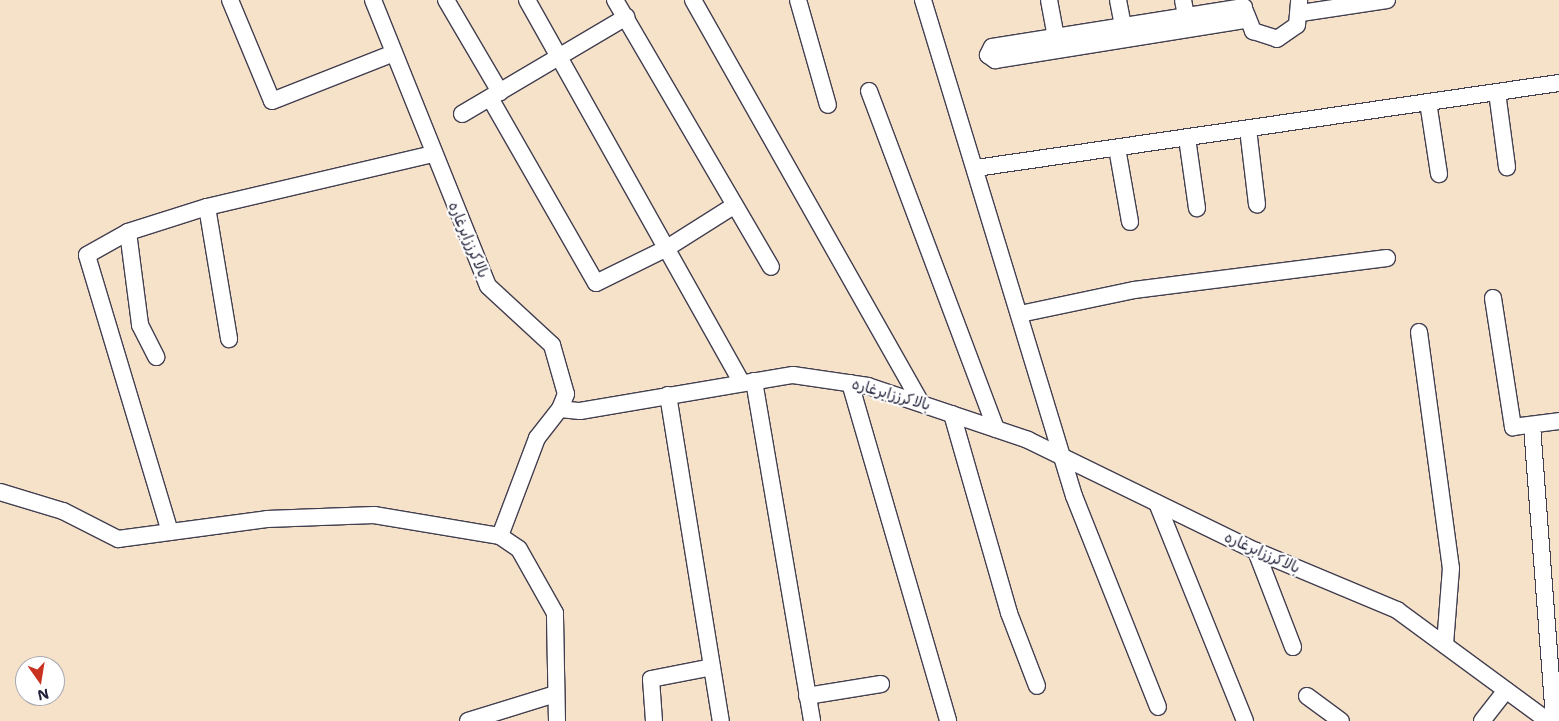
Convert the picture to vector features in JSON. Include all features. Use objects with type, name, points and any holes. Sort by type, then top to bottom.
[{"type":"street","points":[[230,0],[251,58],[272,101],[394,53]]},
{"type":"street","name":"بالاکرززابرغاره","points":[[373,0],[488,286],[552,345],[566,394],[560,409],[580,412],[668,395],[793,375],[850,383],[921,403],[996,429],[1064,458],[1256,551],[1398,610],[1548,721]]},
{"type":"street","points":[[446,0],[592,280],[602,282],[667,248],[735,206]]},
{"type":"street","points":[[527,0],[667,248],[748,382],[812,721]]},
{"type":"street","points":[[615,0],[771,267]]},
{"type":"street","points":[[693,0],[921,403]]},
{"type":"street","points":[[798,0],[828,105]]},
{"type":"street","points":[[923,0],[976,168],[1074,496],[1158,707]]},
{"type":"street","points":[[1049,0],[1057,44]]},
{"type":"street","points":[[1118,0],[1125,33]]},
{"type":"street","points":[[1025,49],[1125,33],[1186,15],[1246,9],[1253,31],[1277,39],[1289,34],[1300,6],[1376,1]]},
{"type":"street","points":[[462,114],[626,17]]},
{"type":"street","points":[[976,168],[1559,83]]},
{"type":"street","points":[[869,90],[996,429]]},
{"type":"street","points":[[1497,92],[1507,167]]},
{"type":"street","points":[[1428,102],[1439,174]]},
{"type":"street","points":[[1248,129],[1257,204]]},
{"type":"street","points":[[1187,138],[1198,208]]},
{"type":"street","points":[[1117,148],[1130,222]]},
{"type":"street","points":[[170,532],[87,255],[128,232],[207,207],[434,154]]},
{"type":"street","points":[[207,207],[229,339]]},
{"type":"street","points":[[128,232],[140,325],[156,357]]},
{"type":"street","points":[[1020,314],[1134,290],[1387,258]]},
{"type":"street","points":[[1493,298],[1512,423],[1517,428],[1559,421]]},
{"type":"street","points":[[1419,332],[1451,568],[1445,645]]},
{"type":"street","points":[[850,383],[948,721]]},
{"type":"street","points":[[668,395],[721,721]]},
{"type":"street","points":[[500,536],[536,438],[560,409]]},
{"type":"street","points":[[952,414],[1008,613],[1037,686]]},
{"type":"street","points":[[1532,426],[1554,721]]},
{"type":"street","points":[[0,492],[63,511],[118,539],[267,519],[374,516],[500,536],[519,549],[555,614],[557,721]]},
{"type":"street","points":[[1157,503],[1245,721]]},
{"type":"street","points":[[1256,551],[1293,647]]},
{"type":"street","points":[[654,721],[651,679],[712,667]]},
{"type":"street","points":[[808,696],[881,684]]},
{"type":"street","points":[[1482,721],[1506,690]]},
{"type":"street","points":[[468,721],[555,694]]},
{"type":"street","points":[[1307,696],[1342,721]]}]
